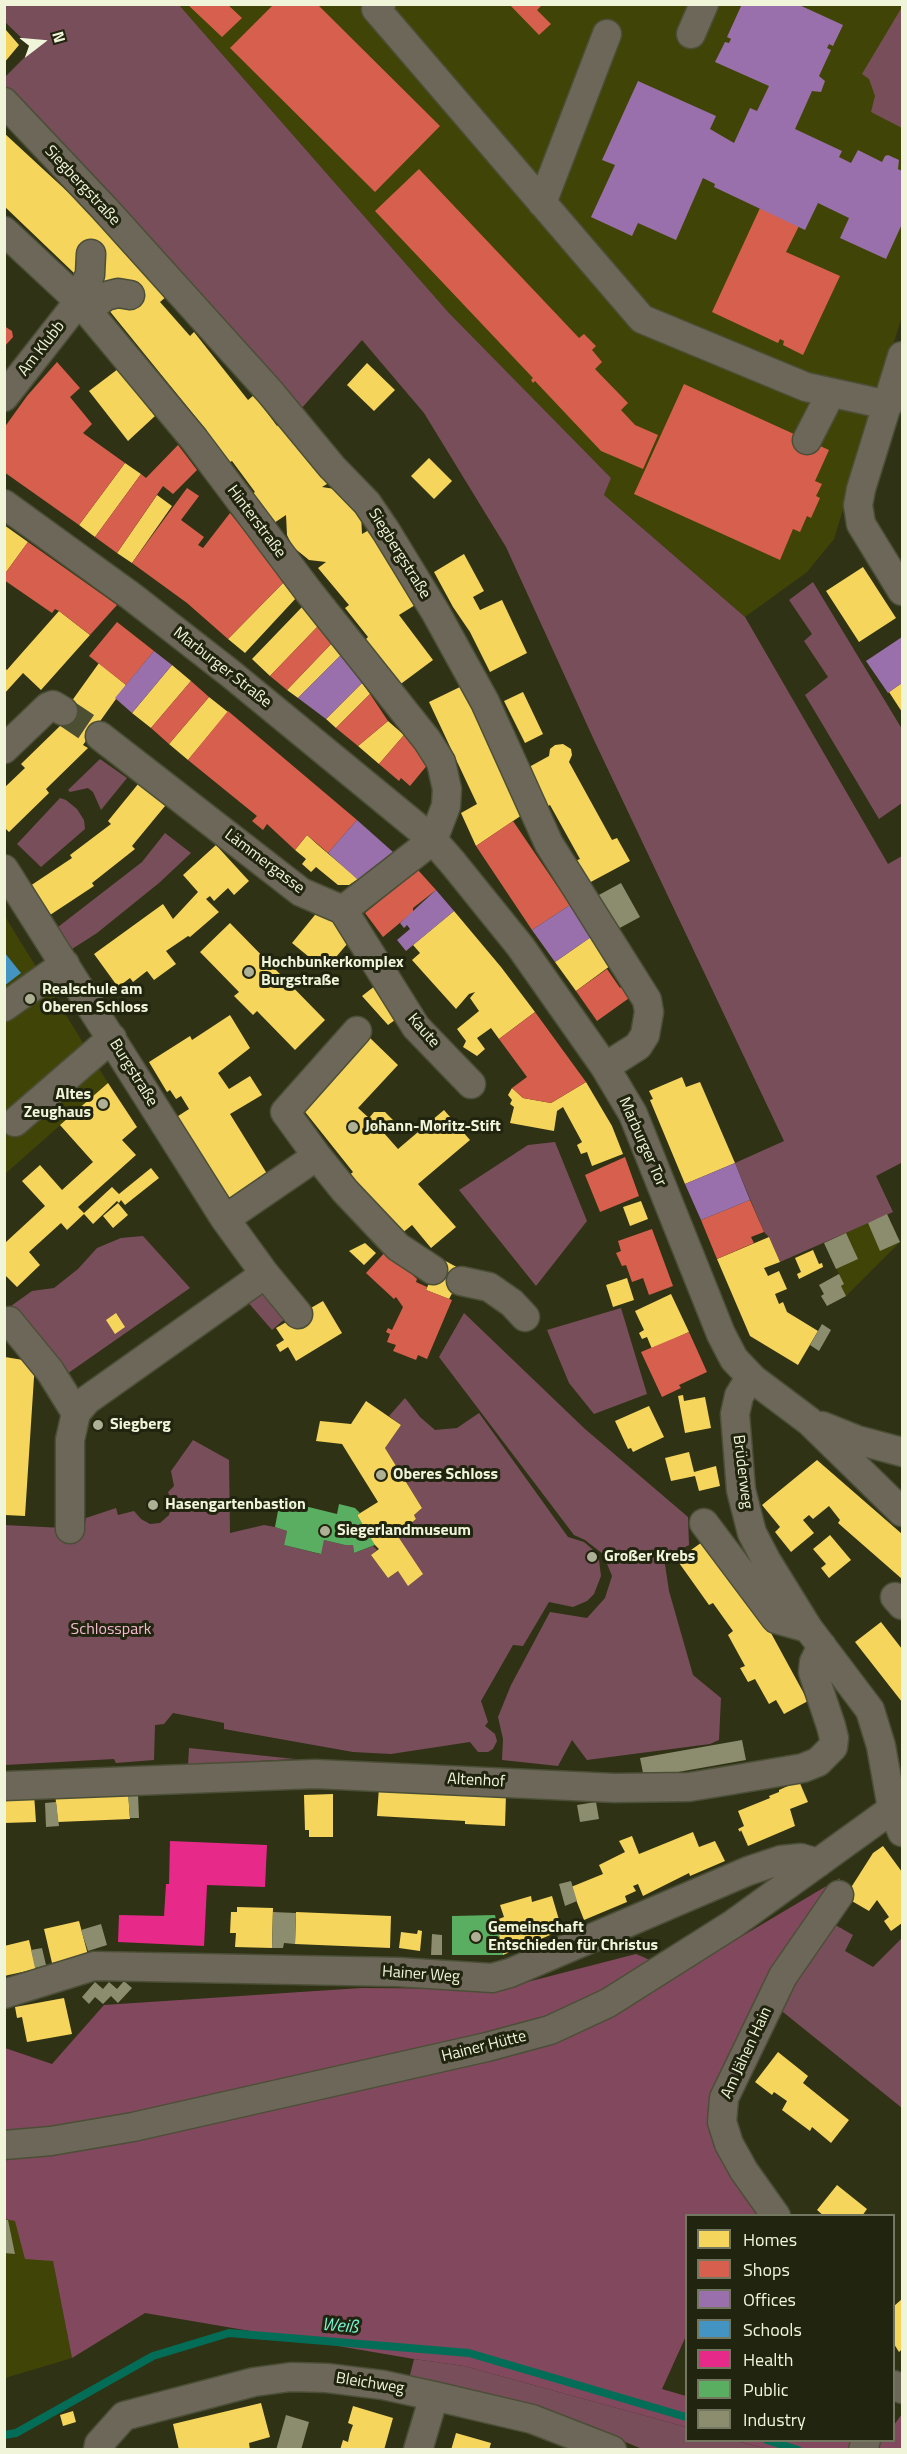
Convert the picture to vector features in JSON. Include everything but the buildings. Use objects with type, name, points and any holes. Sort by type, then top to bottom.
[{"type":"street","points":[[690,34],[704,4]]},
{"type":"street","points":[[376,6],[642,319],[806,387],[888,405]]},
{"type":"street","points":[[542,203],[607,34]]},
{"type":"street","name":"Siegbergstraße","points":[[4,102],[104,208],[270,392],[332,467],[367,503],[386,531],[485,702],[549,844],[647,1000],[649,1012],[645,1035],[638,1046],[604,1068]]},
{"type":"street","name":"Hinterstraße","points":[[4,231],[80,303],[194,439],[309,592],[427,740],[441,762],[447,789],[446,806],[433,840]]},
{"type":"street","name":"Am Klubb","points":[[4,397],[80,303],[83,288],[90,275],[91,254]]},
{"type":"street","points":[[80,303],[118,293],[130,295]]},
{"type":"street","points":[[903,356],[858,505],[861,524],[903,591]]},
{"type":"street","points":[[807,440],[831,393]]},
{"type":"street","name":"Marburger Straße","points":[[4,504],[131,596],[231,674],[433,840]]},
{"type":"street","points":[[4,749],[42,712],[58,708]]},
{"type":"street","name":"Lämmergasse","points":[[100,736],[301,892],[343,910]]},
{"type":"street","points":[[343,910],[433,840]]},
{"type":"street","name":"Marburger Tor","points":[[433,840],[520,946],[633,1114],[727,1347],[743,1370],[808,1421]]},
{"type":"street","name":"Burgstraße","points":[[4,869],[225,1219],[298,1314]]},
{"type":"street","name":"Kaute","points":[[343,910],[416,1027],[471,1084]]},
{"type":"street","points":[[4,1007],[65,964]]},
{"type":"street","points":[[357,1031],[285,1112],[345,1191],[398,1247],[433,1270]]},
{"type":"street","points":[[15,1122],[112,1038]]},
{"type":"street","points":[[225,1219],[317,1156]]},
{"type":"street","points":[[70,1528],[70,1440],[76,1413],[87,1400],[265,1274]]},
{"type":"street","points":[[461,1281],[489,1287],[512,1303],[525,1317]]},
{"type":"street","points":[[15,1336],[50,1371],[76,1413]]},
{"type":"street","name":"Brüderweg","points":[[753,1379],[739,1396],[735,1414],[741,1490],[752,1533],[766,1560],[815,1637],[870,1710],[899,1814]]},
{"type":"street","points":[[808,1421],[857,1440],[903,1452]]},
{"type":"street","points":[[808,1421],[903,1512]]},
{"type":"street","points":[[704,1523],[776,1619],[815,1637]]},
{"type":"street","name":"Altenhof","points":[[4,1786],[315,1773],[615,1788],[688,1787],[803,1767],[818,1762],[832,1747],[834,1738],[813,1672],[815,1637]]},
{"type":"street","name":"Hainer Hütte","points":[[4,2145],[51,2141],[133,2127],[487,2047],[550,2030],[618,1997],[733,1924],[818,1863],[899,1814]]},
{"type":"street","name":"Hainer Weg","points":[[4,1994],[93,1966],[398,1972],[492,1978],[510,1973],[748,1871],[781,1860],[801,1858],[818,1863]]},
{"type":"street","name":"Am Jähen Hain","points":[[775,2214],[744,2171],[729,2144],[722,2122],[724,2098],[783,1976],[839,1895]]},
{"type":"street","name":"Bleichweg","points":[[98,2450],[99,2444],[124,2416],[158,2405],[254,2382],[291,2377],[372,2383],[435,2396],[532,2419],[612,2450]]},
{"type":"street","points":[[418,2450],[435,2396]]},
{"type":"shaded area","points":[[179,5],[902,5],[902,316],[834,539],[807,572],[745,617],[604,495],[611,478],[448,312]]},
{"type":"shaded area","name":"Realschule am Oberen Schloss","points":[[4,915],[108,1083],[5,1174],[4,1174]]},
{"type":"shaded area","points":[[887,1214],[900,1242],[846,1296],[827,1306],[821,1296],[824,1294],[819,1285],[839,1274],[824,1243]]},
{"type":"shaded area","points":[[840,1878],[830,1922],[778,2008],[720,2120],[789,2214],[685,2214],[685,2338],[662,2389],[685,2396],[685,2427],[464,2366],[145,2313],[72,2358],[53,2261],[25,2259],[15,2221],[5,2219],[5,2048],[52,2064],[104,2005],[361,1988],[500,1989],[636,1954],[680,1973]]},
{"type":"shaded area","points":[[5,2219],[15,2220],[53,2261],[72,2358],[5,2378]]},
{"type":"shaded area","points":[[902,2414],[902,2449],[768,2449],[740,2442],[895,2442],[895,2424]]},
{"type":"green space","points":[[4,5],[179,5],[448,312],[611,478],[604,495],[745,617],[888,864],[902,856],[902,1165],[901,1163],[876,1176],[893,1212],[780,1262],[769,1237],[764,1232],[735,1163],[784,1141],[594,740],[506,547],[424,413],[362,340],[285,427],[5,115],[5,77],[33,49],[5,22]]},
{"type":"green space","points":[[902,7],[902,128],[871,112],[875,96],[869,79],[862,74]]},
{"type":"green space","points":[[813,582],[902,729],[902,803],[879,819],[805,695],[828,677],[804,641],[812,634],[789,600]]},
{"type":"green space","points":[[100,759],[127,778],[101,810],[93,792],[88,788],[70,792],[68,790]]},
{"type":"green space","points":[[60,798],[77,809],[84,820],[85,829],[41,867],[17,844]]},
{"type":"green space","points":[[165,833],[191,853],[159,883],[97,933],[72,949],[58,927],[142,862]]},
{"type":"green space","points":[[555,1142],[587,1221],[536,1286],[459,1190],[528,1145]]},
{"type":"green space","points":[[143,1236],[190,1288],[64,1376],[11,1306],[32,1291],[54,1288],[78,1269],[97,1248],[121,1238]]},
{"type":"green space","points":[[261,1287],[287,1317],[272,1330],[246,1300]]},
{"type":"green space","points":[[621,1308],[647,1394],[594,1414],[569,1383],[547,1330]]},
{"type":"green space","points":[[464,1313],[585,1429],[688,1517],[689,1545],[664,1558],[669,1591],[693,1675],[721,1698],[719,1740],[710,1744],[587,1760],[572,1740],[558,1766],[502,1760],[503,1739],[498,1717],[511,1685],[550,1612],[587,1618],[605,1598],[612,1576],[603,1554],[585,1540],[574,1535],[439,1357]]},
{"type":"green space","name":"Schlosspark","points":[[405,1398],[420,1417],[435,1430],[457,1428],[479,1413],[568,1537],[584,1542],[599,1560],[601,1576],[594,1594],[587,1601],[573,1607],[549,1602],[523,1646],[513,1645],[481,1701],[488,1722],[485,1726],[495,1734],[497,1741],[493,1749],[488,1752],[478,1752],[470,1742],[391,1754],[353,1752],[224,1729],[224,1723],[173,1713],[164,1724],[155,1725],[154,1760],[116,1763],[114,1759],[5,1765],[4,1525],[84,1529],[86,1518],[116,1508],[118,1515],[134,1511],[150,1524],[160,1523],[169,1515],[172,1504],[168,1492],[174,1486],[171,1471],[193,1440],[229,1460],[230,1533],[264,1525],[275,1527],[287,1531],[284,1545],[320,1554],[324,1540],[353,1545],[354,1553],[373,1546],[377,1550],[371,1555],[388,1578],[398,1571],[408,1585],[397,1535],[416,1519],[414,1515],[422,1508],[385,1448],[401,1425],[389,1416]]},
{"type":"green space","points":[[189,1748],[295,1759],[188,1765]]},
{"type":"green space","points":[[830,1922],[853,1935],[845,1951],[873,1967],[902,1938],[902,2108],[778,2008]]},
{"type":"green space","points":[[414,2359],[464,2366],[685,2427],[685,2442],[740,2442],[768,2449],[642,2449],[599,2431],[409,2379]]},
{"type":"waterway","name":"Weiß","points":[[4,2435],[16,2433],[153,2356],[229,2333],[469,2353],[685,2417]]},
{"type":"waterway","name":"Weiß","points":[[773,2442],[798,2450]]},
{"type":"tunnel","points":[[63,711],[100,736]]},
{"type":"place","name":"Hochbunkerkomplex Burgstraße","points":[[249,972]]},
{"type":"place","name":"Realschule am Oberen Schloss","points":[[30,999]]},
{"type":"place","name":"Altes Zeughaus","points":[[103,1104]]},
{"type":"place","name":"Johann-Moritz-Stift","points":[[353,1127]]},
{"type":"place","name":"Siegberg","points":[[98,1425]]},
{"type":"place","name":"Oberes Schloss","points":[[381,1475]]},
{"type":"place","name":"Hasengartenbastion","points":[[153,1505]]},
{"type":"place","name":"Siegerlandmuseum","points":[[325,1531]]},
{"type":"place","name":"Großer Krebs","points":[[592,1557]]},
{"type":"place","name":"Gemeinschaft Entschieden für Christus","points":[[476,1937]]}]
